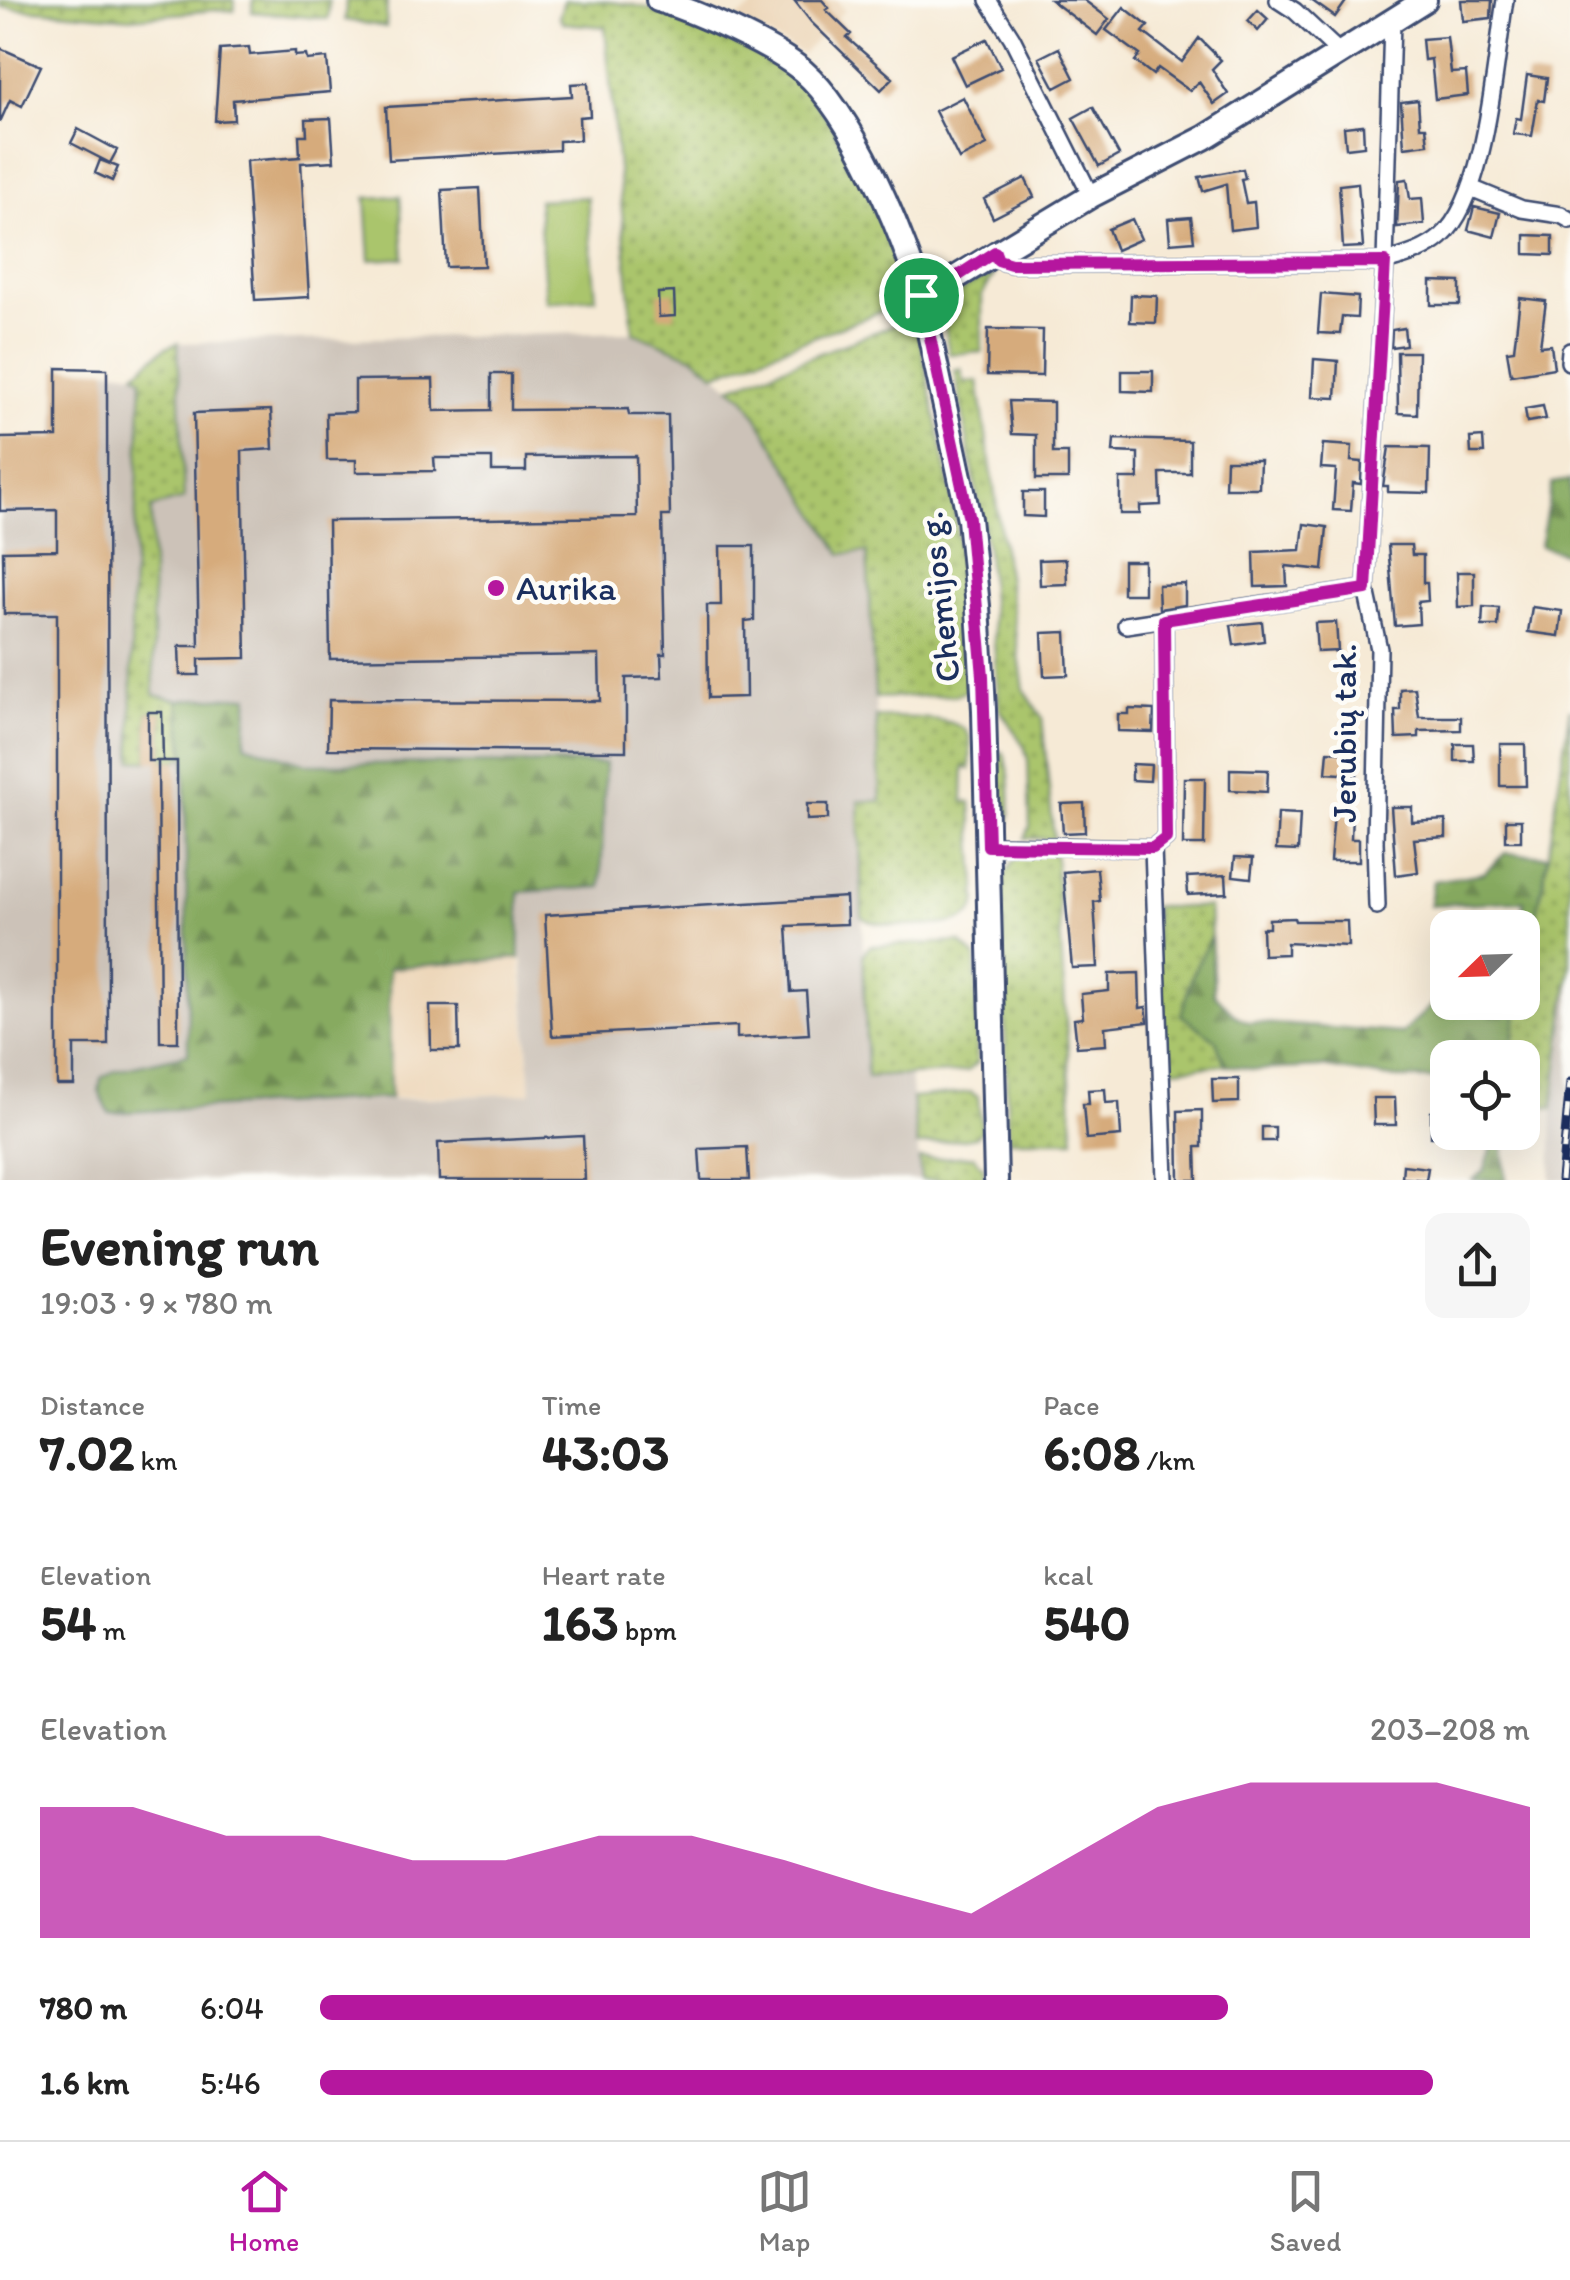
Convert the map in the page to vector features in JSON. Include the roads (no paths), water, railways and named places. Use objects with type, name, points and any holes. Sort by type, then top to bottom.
[{"type":"main road","name":"Chemijos g.","points":[[658,0],[788,59],[817,84],[845,126],[894,219],[921,295],[969,519],[983,676],[996,1180]]},
{"type":"main road","points":[[921,295],[1091,196],[1204,138],[1425,0]]},
{"type":"street","points":[[988,0],[1012,38],[1091,196]]},
{"type":"street","points":[[1278,0],[1340,53]]},
{"type":"street","points":[[995,252],[998,260],[1011,264],[1385,262],[1420,251],[1444,235],[1471,188],[1481,155],[1504,0]]},
{"type":"street","name":"Jerubių tak.","points":[[1377,906],[1379,649],[1366,589],[1385,262],[1392,21]]},
{"type":"street","points":[[1471,188],[1522,210],[1561,215],[1570,220]]},
{"type":"street","points":[[1569,362],[1570,351]]},
{"type":"street","points":[[1126,624],[1366,589]]},
{"type":"street","points":[[988,846],[1153,848],[1166,838],[1164,620]]},
{"type":"street","points":[[1153,848],[1165,1180]]},
{"type":"railway","points":[[1561,1180],[1570,1082]]},
{"type":"place","name":"Aurika","points":[[496,588]]}]
